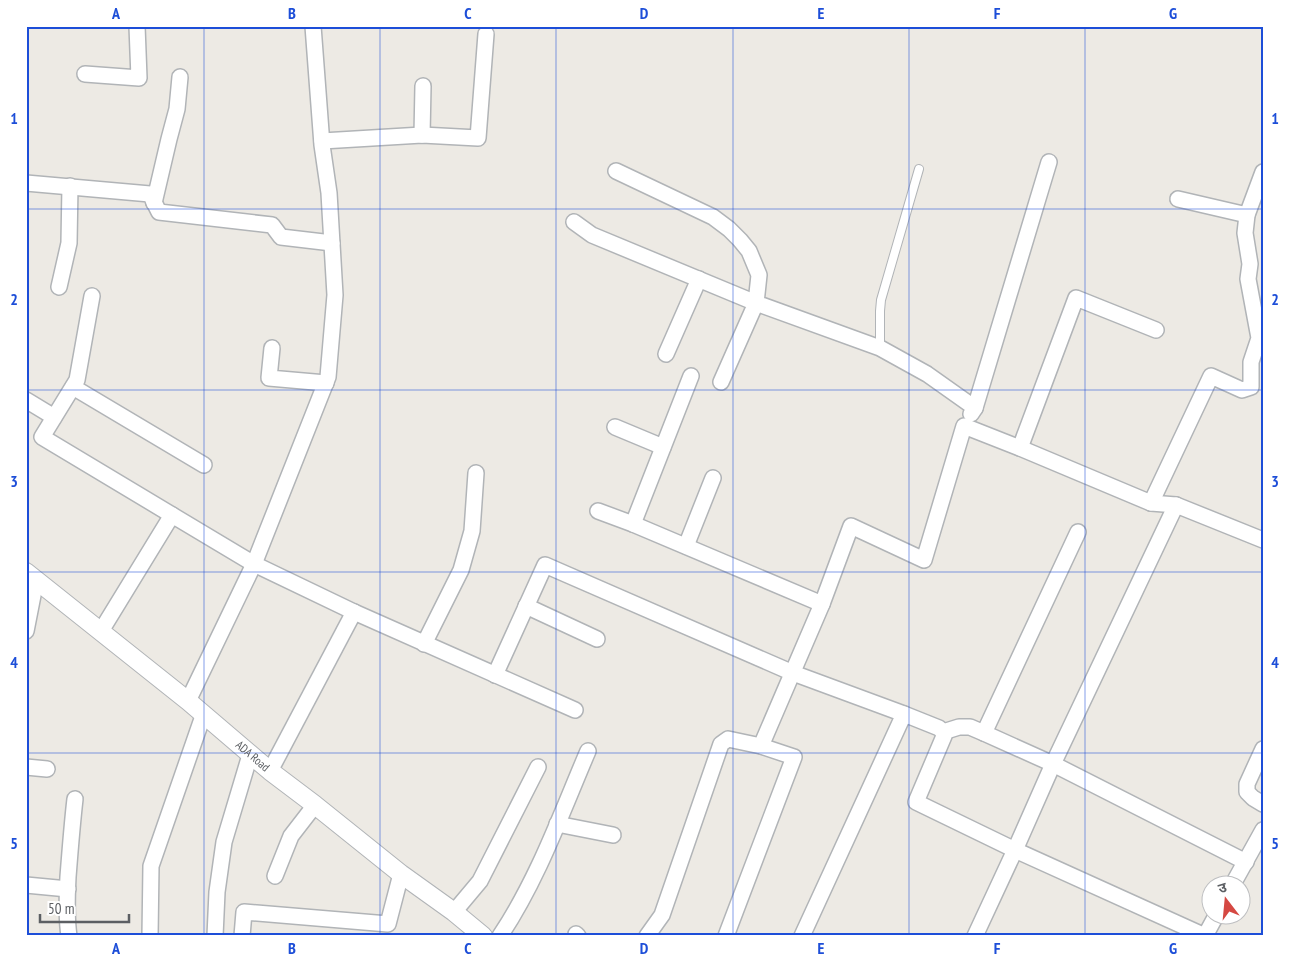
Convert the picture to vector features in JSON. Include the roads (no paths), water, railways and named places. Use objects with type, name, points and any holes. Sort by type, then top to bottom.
[{"type":"street","points":[[85,74],[139,78],[138,26]]},
{"type":"street","points":[[188,701],[254,564],[328,377],[335,296],[329,193],[322,140],[313,26]]},
{"type":"street","points":[[322,140],[422,135],[478,138],[486,34]]},
{"type":"street","points":[[154,203],[177,109],[180,77]]},
{"type":"street","points":[[422,135],[423,86]]},
{"type":"street","points":[[761,746],[822,604],[851,526],[924,560],[964,426],[974,408],[1049,162]]},
{"type":"street","points":[[616,171],[713,216],[729,229],[749,251],[759,275],[756,303],[721,382]]},
{"type":"street","points":[[1151,503],[1212,376],[1242,390],[1257,389],[1252,362],[1259,338],[1248,279],[1250,264],[1245,232],[1247,215],[1261,180]]},
{"type":"street","points":[[26,183],[150,194],[159,212],[272,225],[281,237],[332,243]]},
{"type":"street","points":[[59,287],[69,243],[70,186]]},
{"type":"street","points":[[1178,199],[1247,215]]},
{"type":"street","points":[[574,222],[592,235],[756,303],[880,348],[928,374],[974,408]]},
{"type":"street","points":[[666,354],[698,279]]},
{"type":"street","points":[[92,296],[77,380],[42,437],[254,564],[424,644],[576,710]]},
{"type":"street","points":[[1020,448],[1076,298],[1156,330]]},
{"type":"street","points":[[272,348],[270,378],[326,383]]},
{"type":"street","points":[[633,524],[691,376]]},
{"type":"street","points":[[73,387],[204,465]]},
{"type":"street","points":[[26,400],[54,417]]},
{"type":"street","points":[[964,426],[1151,503],[1176,505],[1263,540]]},
{"type":"street","points":[[615,427],[663,447]]},
{"type":"street","points":[[424,644],[461,570],[472,531],[476,473]]},
{"type":"street","points":[[686,546],[713,478]]},
{"type":"street","points":[[975,936],[1053,764],[1176,505]]},
{"type":"street","points":[[598,511],[822,604]]},
{"type":"street","points":[[101,631],[172,514]]},
{"type":"street","points":[[984,733],[1078,532]]},
{"type":"street","points":[[495,675],[544,565],[793,673],[940,728],[944,736],[916,802],[1015,850],[1205,936],[1212,924]]},
{"type":"street","points":[[26,631],[31,576]]},
{"type":"street","name":"ADA Road","points":[[31,576],[188,701],[203,716],[270,771],[483,936]]},
{"type":"street","points":[[526,606],[597,639]]},
{"type":"street","points":[[270,771],[354,612]]},
{"type":"street","points":[[802,936],[904,714]]},
{"type":"street","points":[[150,936],[151,866],[203,716]]},
{"type":"street","points":[[942,732],[964,727],[984,733],[1053,764],[1246,862]]},
{"type":"street","points":[[647,936],[662,915],[721,744],[728,739],[761,746],[794,757],[726,936]]},
{"type":"street","points":[[1263,749],[1247,784],[1247,792],[1263,804]]},
{"type":"street","points":[[500,936],[516,912],[546,851],[588,751]]},
{"type":"street","points":[[215,936],[217,892],[224,842],[250,755]]},
{"type":"street","points":[[26,767],[47,769]]},
{"type":"street","points":[[454,912],[480,881],[538,767]]},
{"type":"street","points":[[69,936],[67,924],[70,838],[76,799]]},
{"type":"street","points":[[275,876],[291,836],[315,805]]},
{"type":"street","points":[[557,824],[613,835]]},
{"type":"street","points":[[1239,874],[1261,838]]},
{"type":"street","points":[[242,936],[244,912],[388,924],[401,874]]},
{"type":"street","points":[[26,885],[68,889]]},
{"type":"lane","points":[[880,348],[881,300],[919,169]]}]
